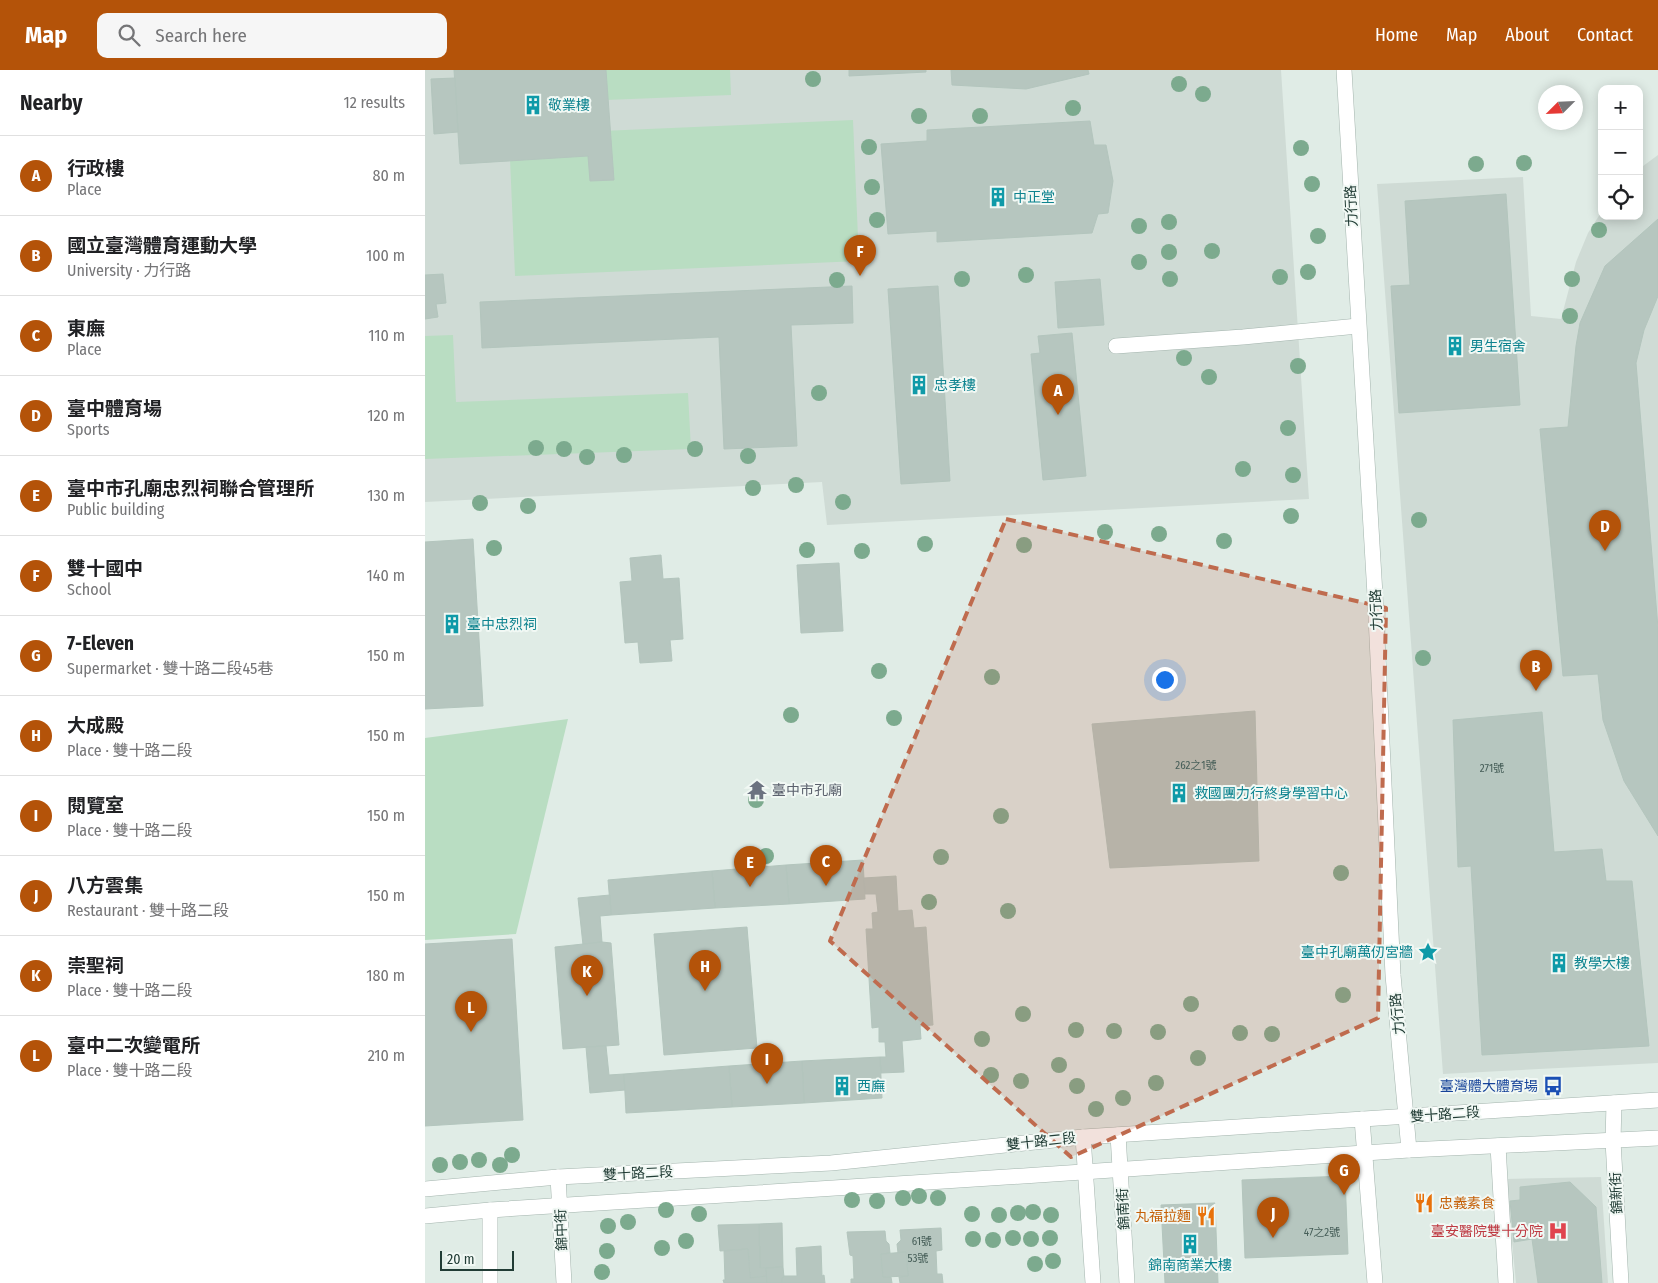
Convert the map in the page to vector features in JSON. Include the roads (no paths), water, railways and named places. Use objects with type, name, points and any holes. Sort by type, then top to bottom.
[{"type":"street","name":"力行路","points":[[1344,70],[1375,595],[1393,975],[1409,1150]]},
{"type":"street","points":[[1116,346],[1358,326]]},
{"type":"street","name":"雙十路二段","points":[[425,1189],[558,1177],[831,1163],[1083,1137],[1658,1100]]},
{"type":"street","name":"錦新街","points":[[1614,1103],[1613,1141],[1621,1283]]},
{"type":"street","points":[[1362,1119],[1375,1283]]},
{"type":"street","name":"錦南街","points":[[1118,1135],[1127,1283]]},
{"type":"street","points":[[1083,1137],[1093,1283]]},
{"type":"street","name":"雙十路二段","points":[[425,1216],[490,1210],[1409,1150],[1658,1138]]},
{"type":"street","points":[[1498,1146],[1507,1283]]},
{"type":"street","name":"錦中街","points":[[558,1177],[564,1283]]},
{"type":"street","points":[[490,1210],[490,1283]]},
{"type":"place","name":"敬業樓","points":[[533,105]]},
{"type":"place","name":"中正堂","points":[[998,197]]},
{"type":"place","name":"雙十國中","points":[[860,276]]},
{"type":"place","name":"男生宿舍","points":[[1455,346]]},
{"type":"place","name":"忠孝樓","points":[[919,385]]},
{"type":"place","name":"行政樓","points":[[1058,415]]},
{"type":"place","name":"臺中體育場","points":[[1605,551]]},
{"type":"place","name":"臺中忠烈祠","points":[[452,624]]},
{"type":"place","name":"國立臺灣體育運動大學","points":[[1536,691]]},
{"type":"place","name":"臺中市孔廟","points":[[757,790]]},
{"type":"place","name":"救國團力行終身學習中心","points":[[1179,793]]},
{"type":"place","name":"東廡","points":[[826,886]]},
{"type":"place","name":"臺中市孔廟忠烈祠聯合管理所","points":[[750,887]]},
{"type":"place","name":"臺中孔廟萬仞宮牆","points":[[1428,952]]},
{"type":"place","name":"教學大樓","points":[[1559,963]]},
{"type":"place","name":"大成殿","points":[[705,991]]},
{"type":"place","name":"崇聖祠","points":[[587,996]]},
{"type":"place","name":"臺中二次變電所","points":[[471,1032]]},
{"type":"place","name":"閱覽室","points":[[767,1084]]},
{"type":"place","name":"西廡","points":[[842,1086]]},
{"type":"place","name":"臺灣體大體育場","points":[[1553,1086]]},
{"type":"place","name":"7-Eleven","points":[[1344,1195]]},
{"type":"place","name":"忠義素食","points":[[1424,1203]]},
{"type":"place","name":"丸福拉麵","points":[[1206,1216]]},
{"type":"place","name":"臺安醫院雙十分院","points":[[1558,1231]]},
{"type":"place","name":"八方雲集","points":[[1273,1238]]},
{"type":"place","name":"錦南商業大樓","points":[[1190,1244]]}]
